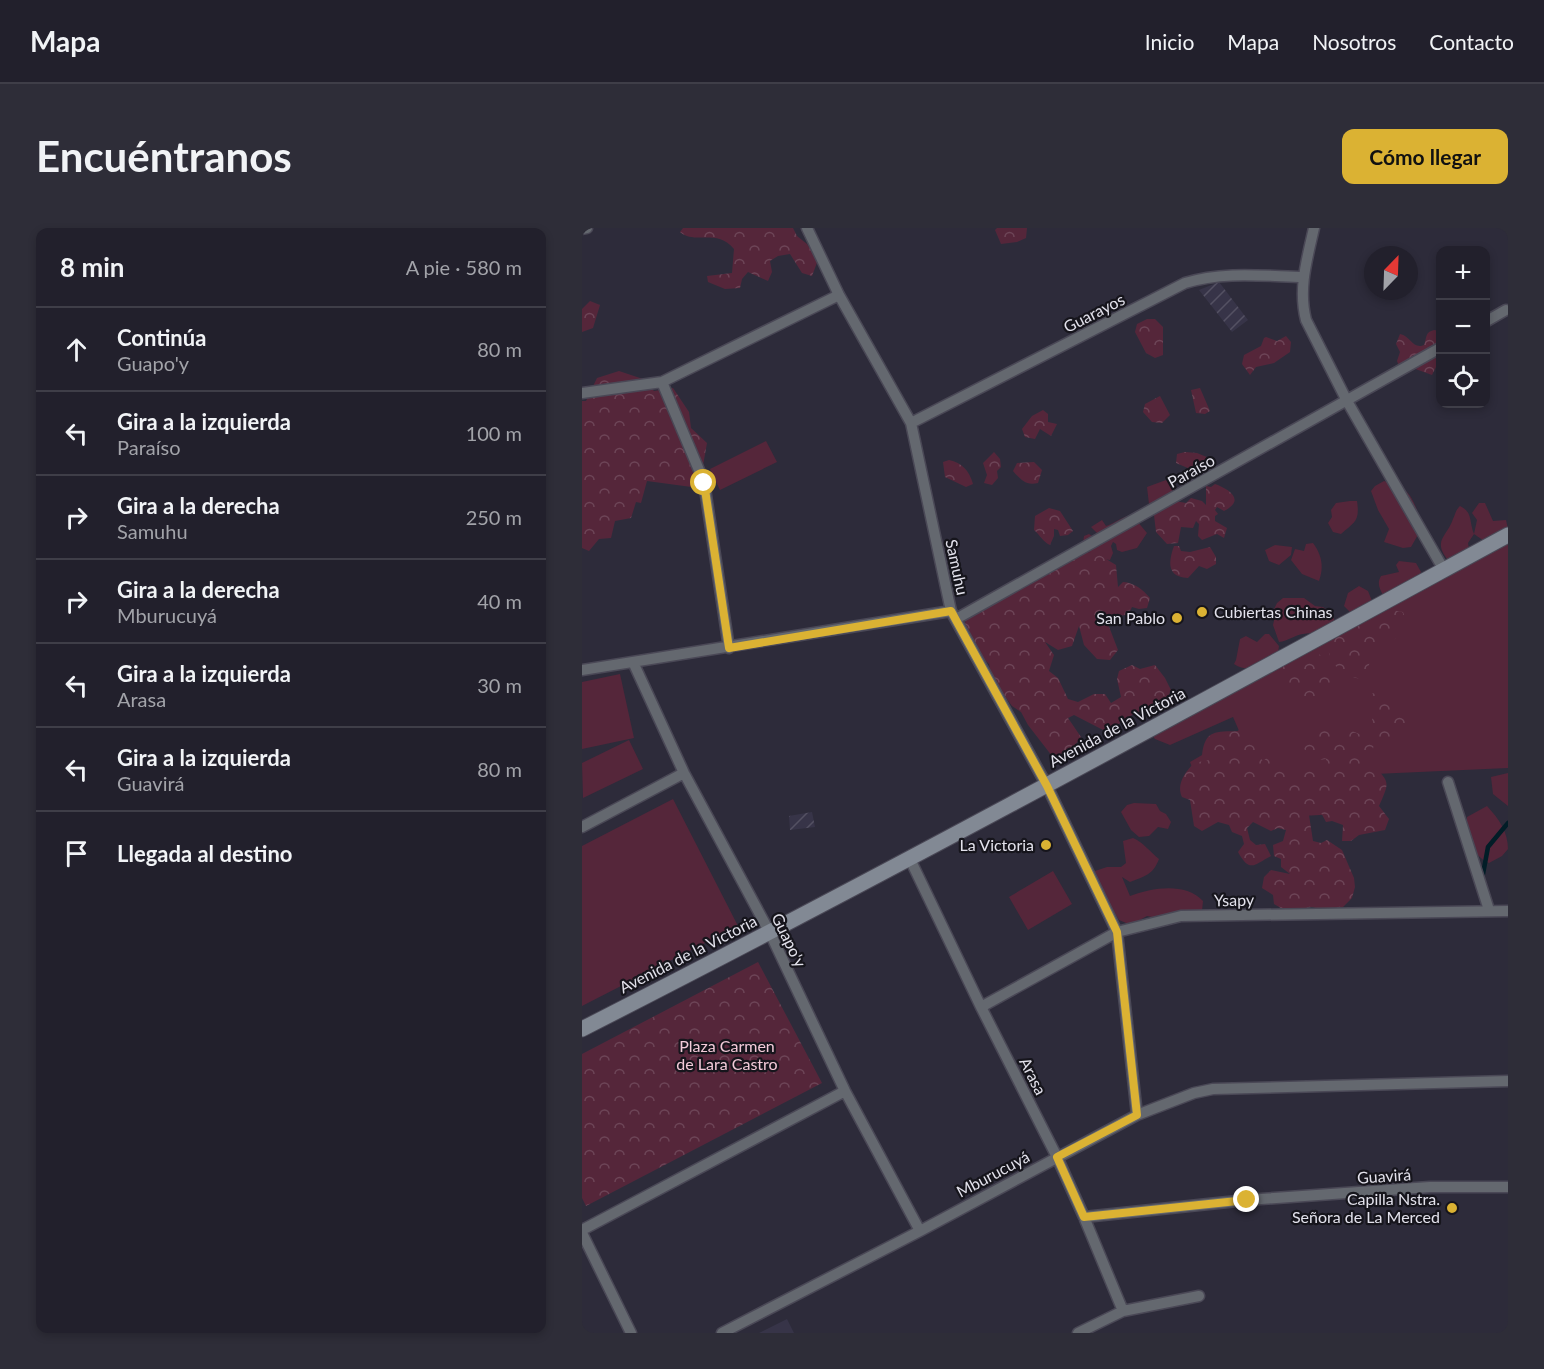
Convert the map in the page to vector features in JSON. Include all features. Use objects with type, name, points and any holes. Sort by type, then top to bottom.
[{"type":"main road","name":"Avenida de la Victoria","points":[[582,1029],[770,933],[909,857],[1047,786],[1508,535]]},
{"type":"street","points":[[582,229],[587,228]]},
{"type":"street","name":"Samuhu","points":[[807,228],[839,295],[910,423],[953,615],[1047,786],[1117,932],[1137,1115]]},
{"type":"street","points":[[1314,228],[1303,277],[1303,306],[1306,320],[1347,401],[1444,570]]},
{"type":"street","name":"Guarayos","points":[[910,423],[1185,283],[1206,276],[1303,277]]},
{"type":"street","points":[[582,393],[662,382],[839,295]]},
{"type":"street","points":[[1490,319],[1506,310]]},
{"type":"street","name":"Paraíso","points":[[582,670],[953,615],[1436,350]]},
{"type":"street","points":[[662,382],[704,483],[729,648]]},
{"type":"street","name":"Guapo'y","points":[[633,662],[684,773],[770,933],[844,1091],[920,1231]]},
{"type":"street","points":[[582,828],[684,773]]},
{"type":"street","points":[[1448,782],[1489,910]]},
{"type":"street","name":"Arasa","points":[[909,857],[1057,1157],[1123,1311]]},
{"type":"street","name":"Ysapy","points":[[981,1007],[1117,932],[1180,916],[1508,911]]},
{"type":"street","name":"Mburucuyá","points":[[722,1333],[1137,1115],[1194,1093],[1213,1089],[1508,1081]]},
{"type":"street","points":[[631,1333],[582,1232],[844,1091]]},
{"type":"street","name":"Guavirá","points":[[1084,1217],[1247,1200],[1430,1187],[1508,1187]]},
{"type":"street","points":[[1078,1333],[1123,1311],[1199,1296]]},
{"type":"shaded area","points":[[1219,282],[1248,320],[1232,332],[1199,290]]},
{"type":"shaded area","points":[[812,812],[815,827],[790,830],[789,816]]},
{"type":"shaded area","points":[[787,1319],[794,1333],[759,1333]]},
{"type":"green space","points":[[683,228],[793,228],[818,260],[812,276],[802,273],[790,254],[778,256],[770,261],[772,272],[768,281],[748,272],[742,279],[740,288],[725,289],[708,282],[707,276],[732,273],[734,249],[720,239],[686,236],[680,232]]},
{"type":"green space","points":[[997,228],[1027,228],[1026,238],[1001,244],[995,230]]},
{"type":"green space","points":[[590,301],[600,305],[593,328],[582,332],[582,309]]},
{"type":"green space","points":[[1147,319],[1155,319],[1163,327],[1163,355],[1155,358],[1146,353],[1135,332],[1137,324]]},
{"type":"green space","points":[[1436,330],[1436,367],[1432,375],[1410,367],[1399,366],[1397,361],[1400,352],[1396,344],[1400,334],[1415,345],[1421,346],[1424,345],[1431,331]]},
{"type":"green space","points":[[1286,336],[1291,342],[1290,352],[1274,363],[1256,367],[1250,375],[1242,364],[1244,355],[1261,346],[1266,337],[1277,341]]},
{"type":"green space","points":[[619,371],[643,379],[654,391],[673,388],[689,412],[691,428],[707,443],[699,488],[647,481],[641,503],[636,502],[631,518],[615,521],[611,538],[599,539],[589,551],[582,548],[582,401],[586,401],[597,378]]},
{"type":"green space","points":[[1200,388],[1210,411],[1205,414],[1196,413],[1191,390]]},
{"type":"green space","points":[[1160,396],[1170,415],[1162,423],[1152,422],[1143,412],[1145,404]]},
{"type":"green space","points":[[1043,410],[1048,414],[1048,422],[1057,424],[1051,436],[1040,429],[1035,439],[1025,437],[1022,429],[1032,416]]},
{"type":"green space","points":[[766,441],[777,462],[720,490],[710,469]]},
{"type":"green space","points":[[994,452],[1000,459],[1001,467],[997,471],[998,478],[992,485],[984,483],[987,475],[983,463]]},
{"type":"green space","points":[[1197,453],[1209,458],[1207,468],[1190,469],[1176,463],[1177,454]]},
{"type":"green space","points":[[949,460],[964,468],[973,484],[966,487],[945,477],[943,462]]},
{"type":"green space","points":[[1034,462],[1042,470],[1038,483],[1024,482],[1013,471],[1017,463]]},
{"type":"green space","points":[[1166,480],[1178,491],[1155,508],[1149,504],[1147,487]]},
{"type":"green space","points":[[1384,481],[1405,490],[1417,510],[1410,522],[1415,525],[1419,533],[1411,547],[1403,548],[1384,542],[1389,529],[1378,510],[1371,491]]},
{"type":"green space","points":[[1215,484],[1230,492],[1235,499],[1231,507],[1224,511],[1217,507],[1215,510],[1218,514],[1215,516],[1215,521],[1227,528],[1224,538],[1217,534],[1202,540],[1198,536],[1199,524],[1196,521],[1193,528],[1181,527],[1178,543],[1167,544],[1156,532],[1154,515],[1175,501],[1186,503],[1191,498],[1202,501],[1206,505],[1206,486],[1211,487]]},
{"type":"green space","points":[[1357,501],[1357,517],[1341,534],[1333,532],[1328,523],[1332,517],[1331,510],[1336,503]]},
{"type":"green space","points":[[1479,503],[1485,503],[1493,521],[1506,520],[1508,529],[1487,543],[1474,534],[1477,520],[1472,513]]},
{"type":"green space","points":[[1460,506],[1469,514],[1474,534],[1468,543],[1469,549],[1448,560],[1443,553],[1441,543]]},
{"type":"green space","points":[[1049,508],[1060,511],[1073,531],[1068,535],[1060,536],[1058,530],[1054,529],[1050,545],[1034,530],[1035,516]]},
{"type":"green space","points":[[1132,515],[1147,533],[1137,548],[1122,552],[1117,550],[1113,542],[1111,546],[1113,553],[1110,560],[1082,549],[1084,536],[1098,534],[1091,527],[1102,520],[1106,526]]},
{"type":"green space","points":[[1508,541],[1508,768],[1375,774],[1375,812],[1212,821],[1190,762],[1240,733],[1233,717],[1170,745],[1155,739],[1151,734]]},
{"type":"green space","points":[[1313,543],[1321,561],[1319,581],[1302,574],[1291,560],[1295,549],[1304,551],[1306,544]]},
{"type":"green space","points":[[1275,545],[1292,547],[1291,555],[1279,565],[1269,561],[1265,550]]},
{"type":"green space","points":[[1174,546],[1179,546],[1181,551],[1190,552],[1210,547],[1216,557],[1216,564],[1207,569],[1199,566],[1188,578],[1176,575],[1170,563]]},
{"type":"green space","points":[[1087,552],[1098,554],[1116,565],[1118,587],[1123,582],[1141,589],[1150,598],[1147,608],[1132,607],[1128,615],[1109,616],[1108,624],[1118,650],[1110,660],[1097,659],[1084,645],[1079,626],[1072,646],[1058,650],[1045,642],[1054,655],[1049,671],[1058,678],[1068,699],[1078,702],[1094,694],[1105,694],[1111,703],[1121,697],[1117,679],[1119,671],[1132,665],[1140,669],[1155,665],[1171,690],[1167,699],[1132,715],[1107,732],[1074,715],[1068,718],[1081,737],[1064,760],[1052,756],[1021,712],[1012,706],[992,679],[989,664],[964,640],[966,610],[984,603],[997,603],[1001,597],[1022,589],[1026,580],[1061,560]]},
{"type":"green space","points":[[1399,561],[1416,563],[1421,572],[1418,579],[1383,595],[1379,586],[1381,576],[1399,572],[1396,565]]},
{"type":"green space","points":[[1359,586],[1368,591],[1372,601],[1351,613],[1344,606],[1348,593]]},
{"type":"green space","points":[[1283,598],[1304,598],[1315,606],[1323,607],[1332,614],[1335,622],[1320,632],[1300,635],[1279,642],[1273,625],[1275,616],[1272,613],[1277,603]]},
{"type":"green space","points":[[1392,610],[1403,612],[1407,623],[1391,644],[1379,640],[1368,668],[1360,679],[1341,674],[1329,653],[1335,629],[1358,622],[1367,627],[1373,627],[1379,614]]},
{"type":"green space","points":[[1265,634],[1269,634],[1279,646],[1278,653],[1251,668],[1234,664],[1240,639],[1246,636],[1257,642]]},
{"type":"green space","points":[[1305,654],[1319,654],[1336,671],[1335,681],[1316,698],[1296,697],[1276,679],[1278,669]]},
{"type":"green space","points":[[620,674],[634,738],[582,749],[582,682]]},
{"type":"green space","points":[[1368,693],[1384,694],[1386,702],[1398,701],[1408,713],[1405,729],[1398,738],[1375,742],[1370,761],[1386,782],[1379,806],[1389,819],[1385,830],[1359,835],[1351,841],[1342,841],[1343,825],[1332,821],[1326,822],[1314,805],[1309,815],[1313,841],[1321,843],[1327,840],[1342,850],[1354,878],[1355,887],[1352,898],[1343,907],[1323,910],[1312,907],[1286,911],[1274,904],[1273,895],[1262,888],[1264,877],[1271,870],[1290,874],[1281,867],[1281,859],[1274,856],[1273,845],[1283,841],[1286,830],[1278,828],[1271,831],[1253,822],[1247,828],[1250,840],[1256,845],[1265,844],[1271,856],[1257,864],[1249,865],[1238,852],[1244,844],[1242,836],[1232,832],[1229,825],[1218,822],[1202,831],[1194,826],[1190,800],[1182,797],[1180,792],[1182,779],[1194,763],[1209,760],[1220,765],[1217,756],[1202,755],[1206,740],[1218,732],[1238,731],[1242,725],[1256,724],[1262,728],[1256,745],[1263,761],[1272,754],[1278,756],[1294,770],[1325,767],[1326,759],[1312,761],[1303,747],[1305,733],[1317,724],[1338,725],[1371,739],[1373,722]]},
{"type":"green space","points":[[629,740],[643,769],[583,798],[582,763]]},
{"type":"green space","points":[[1508,773],[1508,806],[1493,794],[1491,777]]},
{"type":"green space","points":[[673,799],[738,926],[582,1006],[582,846]]},
{"type":"green space","points":[[1156,804],[1171,822],[1168,829],[1158,827],[1149,836],[1139,837],[1131,830],[1121,812],[1127,805]]},
{"type":"green space","points":[[1487,806],[1502,826],[1508,849],[1502,856],[1489,863],[1474,850],[1467,824],[1467,817]]},
{"type":"green space","points":[[1133,838],[1159,859],[1151,872],[1144,876],[1130,882],[1122,877],[1130,896],[1158,889],[1178,889],[1196,895],[1203,901],[1202,911],[1166,920],[1147,916],[1131,925],[1119,920],[1093,882],[1095,871],[1107,867],[1121,867],[1126,863],[1123,841]]},
{"type":"green space","points":[[1053,871],[1072,904],[1028,930],[1009,897]]},
{"type":"green space","name":"Plaza Carmen de Lara Castro","points":[[758,962],[822,1083],[586,1206],[582,1198],[582,1054]]},
{"type":"waterway","points":[[1483,874],[1488,847],[1508,823]]},
{"type":"place","name":"Cubiertas Chinas","points":[[1202,612]]},
{"type":"place","name":"San Pablo","points":[[1177,618]]},
{"type":"place","name":"La Victoria","points":[[1046,845]]},
{"type":"place","name":"Capilla Nstra. Señora de La Merced","points":[[1452,1208]]},
{"type":"route","points":[[704,483],[729,648],[951,611],[1047,786],[1117,932],[1137,1115],[1057,1157],[1084,1217],[1247,1200]]}]
